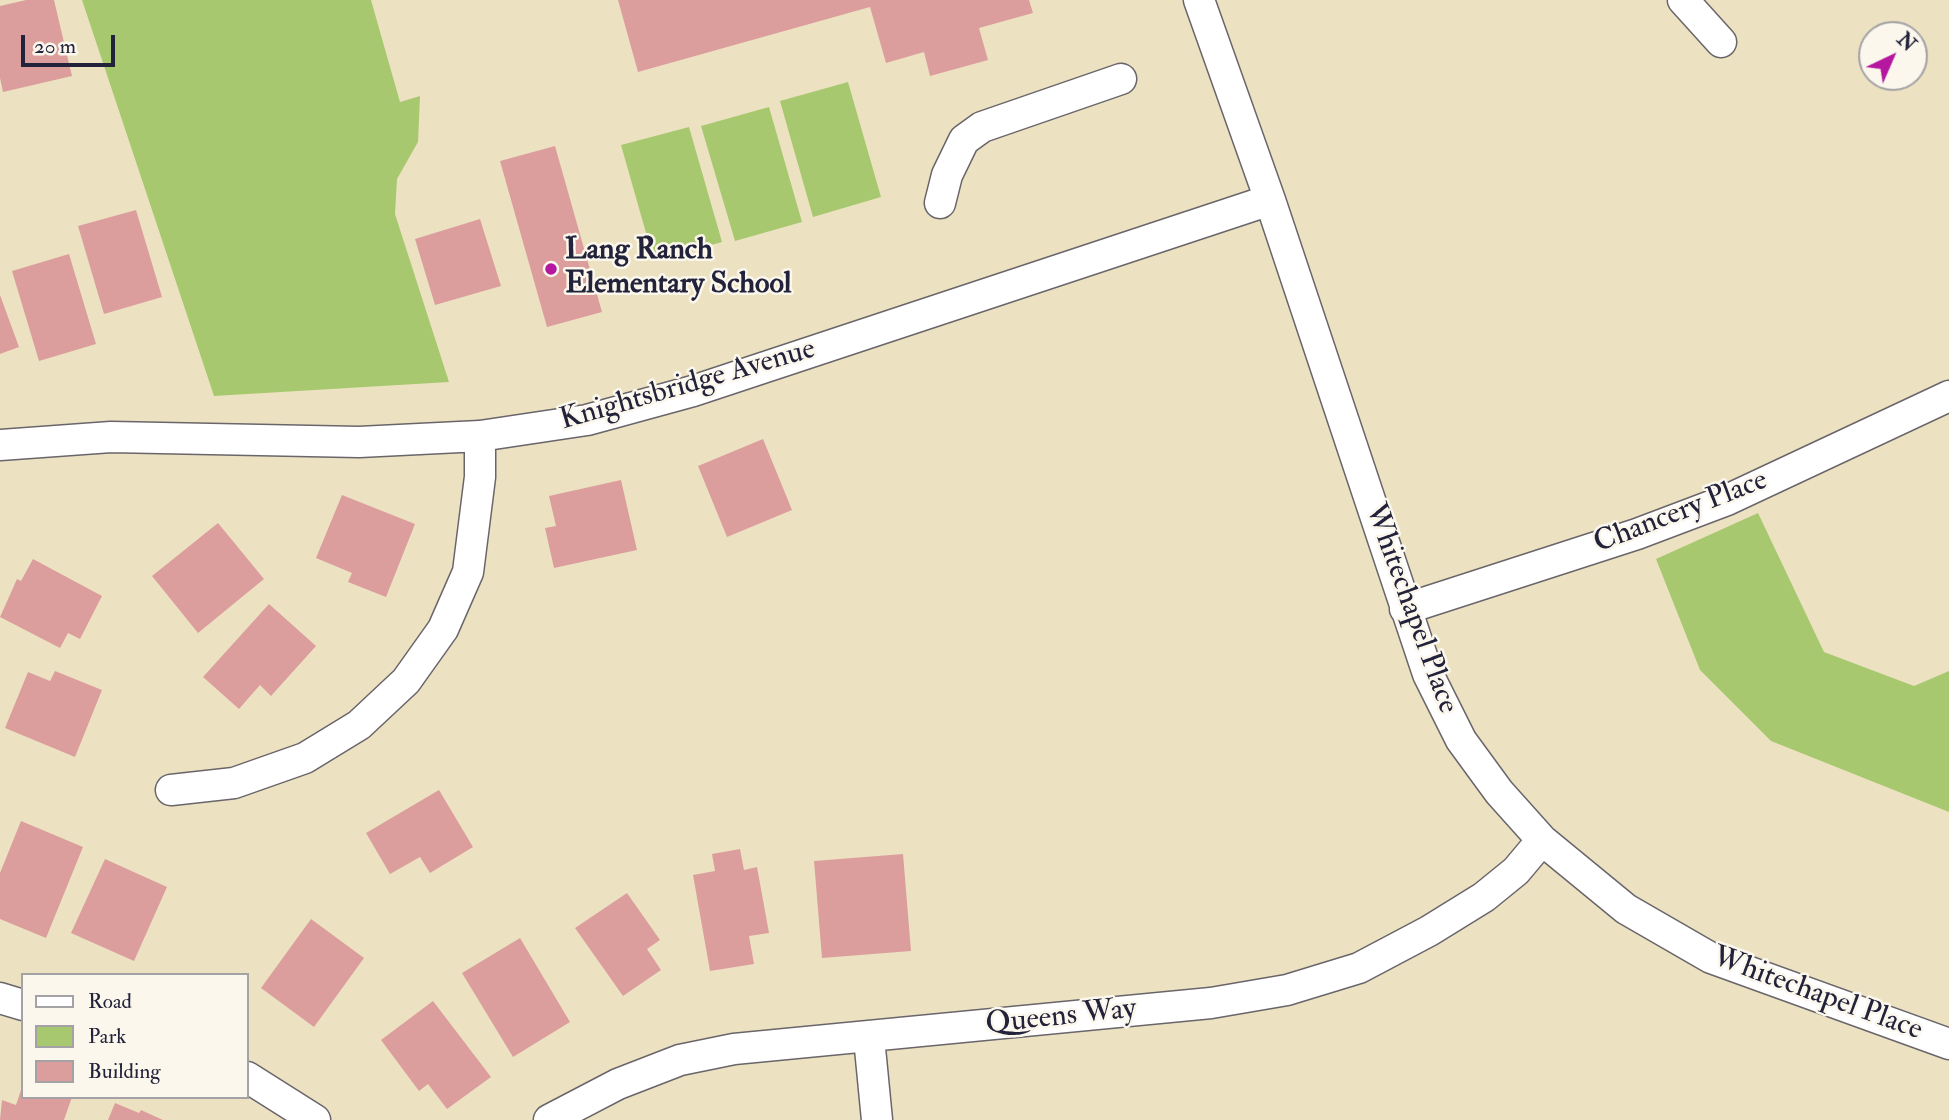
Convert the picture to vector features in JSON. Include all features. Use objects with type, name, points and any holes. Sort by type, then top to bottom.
[{"type":"street","name":"Whitechapel Place","points":[[1199,0],[1270,200],[1428,674],[1461,740],[1499,792],[1542,840],[1626,909],[1711,958],[1949,1044]]},
{"type":"street","points":[[1684,0],[1721,43]]},
{"type":"street","points":[[940,203],[947,175],[964,140],[982,127],[1121,79]]},
{"type":"street","name":"Knightsbridge Avenue","points":[[0,445],[111,437],[359,442],[480,436],[587,420],[693,391],[1270,200]]},
{"type":"street","name":"Chancery Place","points":[[1405,608],[1637,534],[1727,500],[1949,396]]},
{"type":"street","points":[[171,790],[234,783],[305,758],[359,725],[407,681],[443,629],[468,572],[480,477],[480,436]]},
{"type":"street","name":"Queens Way","points":[[549,1120],[618,1084],[680,1060],[734,1049],[1211,1003],[1287,990],[1359,968],[1429,931],[1495,888],[1516,871],[1542,840]]},
{"type":"street","points":[[0,998],[21,1004]]},
{"type":"street","points":[[869,1038],[877,1120]]},
{"type":"street","points":[[248,1078],[315,1120]]},
{"type":"green space","points":[[82,0],[371,0],[400,102],[420,96],[418,142],[397,179],[395,214],[449,382],[214,396]]},
{"type":"green space","points":[[848,82],[881,197],[813,217],[780,101]]},
{"type":"green space","points":[[769,107],[802,222],[735,241],[701,126]]},
{"type":"green space","points":[[689,127],[722,242],[654,261],[621,145]]},
{"type":"green space","points":[[1758,513],[1824,652],[1914,686],[1949,671],[1949,812],[1771,741],[1700,670],[1656,559]]},
{"type":"building","points":[[26,0],[54,0],[72,76],[3,92],[0,78],[0,6]]},
{"type":"building","points":[[618,0],[1029,0],[1033,13],[979,28],[988,60],[930,76],[924,52],[886,63],[870,7],[638,72]]},
{"type":"building","points":[[555,146],[602,312],[547,327],[500,161]]},
{"type":"building","points":[[136,210],[162,297],[104,314],[78,226]]},
{"type":"building","points":[[480,219],[501,286],[435,305],[415,239]]},
{"type":"building","points":[[69,254],[96,344],[39,361],[12,271]]},
{"type":"building","points":[[0,295],[19,347],[0,354]]},
{"type":"building","points":[[763,439],[792,510],[727,537],[698,466]]},
{"type":"building","points":[[621,480],[637,550],[554,568],[545,528],[556,526],[549,496]]},
{"type":"building","points":[[342,495],[415,524],[386,597],[348,582],[352,573],[316,558]]},
{"type":"building","points":[[218,523],[264,579],[198,633],[152,576]]},
{"type":"building","points":[[33,559],[102,596],[80,639],[68,633],[60,648],[0,617],[17,579],[21,581]]},
{"type":"building","points":[[269,604],[316,646],[271,696],[260,685],[239,709],[203,677]]},
{"type":"building","points":[[55,671],[102,690],[75,757],[5,728],[28,672],[50,681]]},
{"type":"building","points":[[439,790],[473,847],[430,873],[420,857],[390,874],[366,833]]},
{"type":"building","points":[[21,821],[83,847],[46,938],[0,919],[0,873]]},
{"type":"building","points":[[740,849],[744,870],[757,867],[769,933],[749,936],[754,964],[710,971],[693,875],[715,871],[712,854]]},
{"type":"building","points":[[903,854],[911,951],[822,958],[814,861]]},
{"type":"building","points":[[105,859],[167,887],[134,961],[71,933]]},
{"type":"building","points":[[627,893],[660,940],[647,949],[661,970],[623,996],[575,928]]},
{"type":"building","points":[[311,919],[364,958],[314,1027],[261,988]]},
{"type":"building","points":[[520,938],[570,1022],[513,1057],[462,973]]},
{"type":"building","points":[[433,1001],[491,1077],[447,1109],[428,1084],[419,1091],[381,1040]]},
{"type":"building","points":[[21,1090],[21,1099],[71,1099],[64,1120],[0,1120],[2,1100],[16,1105]]},
{"type":"building","points":[[115,1103],[139,1113],[141,1110],[163,1120],[108,1120]]},
{"type":"place","name":"Lang Ranch Elementary School","points":[[551,269]]}]
